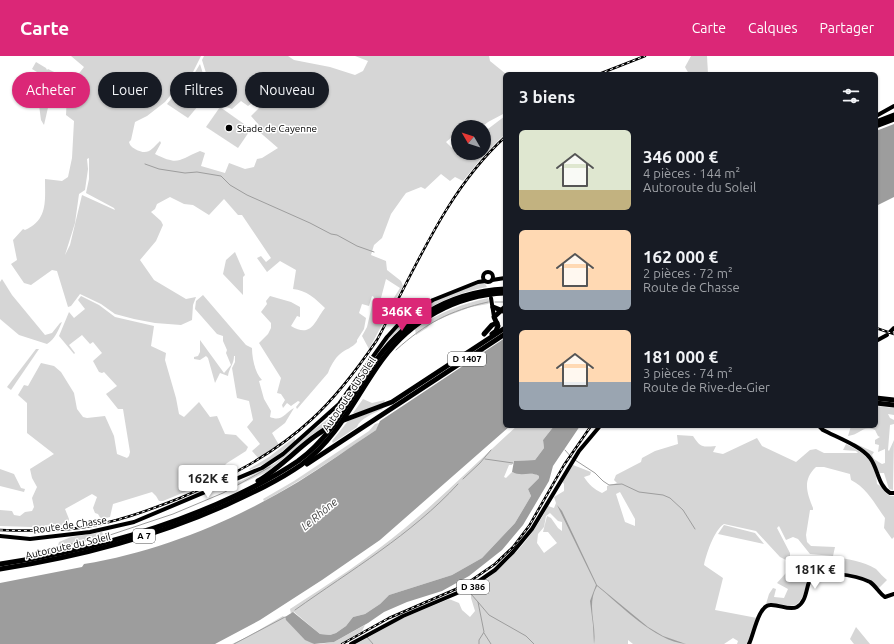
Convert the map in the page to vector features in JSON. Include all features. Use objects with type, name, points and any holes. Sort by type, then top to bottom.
[{"type":"highway","points":[[878,121],[894,115]]},
{"type":"highway","points":[[878,125],[894,119]]},
{"type":"highway","name":"Autoroute du Soleil","points":[[0,564],[55,554],[126,536],[191,514],[248,489],[292,465],[320,441],[339,419],[380,354],[407,326],[429,311],[449,301],[475,292],[503,289]]},
{"type":"highway","name":"Autoroute du Soleil","points":[[0,569],[98,549],[164,530],[210,512],[276,480],[302,464],[333,434],[346,418],[382,360],[394,345],[411,329],[432,314],[460,302],[484,295],[503,293]]},
{"type":"highway","points":[[492,303],[503,308]]},
{"type":"highway","points":[[483,343],[496,331],[497,324],[494,317],[503,310]]},
{"type":"highway","points":[[484,334],[492,325],[497,324]]},
{"type":"highway","points":[[461,362],[503,331]]},
{"type":"highway","name":"D 1407","points":[[248,489],[254,483],[282,464],[319,433],[392,402],[503,331]]},
{"type":"highway","name":"D 1407","points":[[302,464],[307,464],[503,335]]},
{"type":"highway","points":[[878,398],[894,400]]},
{"type":"highway","points":[[878,403],[894,405]]},
{"type":"main road","points":[[878,115],[894,106]]},
{"type":"main road","name":"Route de Chasse","points":[[0,536],[30,539],[90,532],[134,522],[262,468],[283,454],[339,404],[387,337],[406,316],[433,300],[465,286],[503,278]]},
{"type":"main road","points":[[492,303],[491,313],[494,317]]},
{"type":"main road","points":[[878,340],[894,328]]},
{"type":"main road","name":"D 386","points":[[351,644],[403,616],[470,588],[495,570],[513,552],[532,529],[579,451],[598,428]]},
{"type":"main road","points":[[821,428],[867,455],[873,463],[885,489],[890,494],[894,493]]},
{"type":"main road","points":[[749,644],[759,615],[764,607],[771,605],[788,608],[798,606],[803,600],[810,581],[817,575],[828,573],[863,580],[872,584],[885,597],[894,594]]},
{"type":"shaded area","points":[[71,56],[201,56],[193,72],[170,72],[170,96],[162,104],[162,72],[98,72],[98,108],[157,108],[147,116],[135,122],[131,140],[129,142],[135,149],[146,152],[152,149],[160,141],[161,143],[155,154],[174,161],[200,151],[205,153],[201,166],[225,173],[229,163],[245,169],[254,167],[257,159],[262,158],[278,148],[256,129],[259,125],[251,116],[259,108],[329,108],[329,72],[245,72],[245,104],[241,101],[237,105],[237,72],[206,72],[202,60],[204,56],[288,56],[294,60],[330,67],[355,75],[363,71],[368,61],[355,56],[489,56],[490,61],[504,72],[503,114],[491,120],[451,120],[451,138],[446,142],[451,147],[451,160],[480,160],[463,181],[455,177],[450,181],[441,174],[425,189],[421,187],[406,193],[391,214],[382,238],[374,245],[371,255],[386,261],[387,270],[401,281],[403,286],[369,349],[362,336],[367,327],[374,297],[372,296],[369,306],[362,304],[359,313],[366,318],[364,329],[357,342],[338,356],[328,373],[297,409],[296,407],[300,402],[298,401],[291,406],[287,403],[283,408],[282,405],[285,400],[281,394],[277,393],[281,378],[259,343],[268,334],[271,328],[271,323],[261,312],[267,304],[266,301],[270,296],[291,302],[300,307],[300,317],[297,316],[291,326],[304,330],[312,326],[325,308],[306,293],[293,289],[296,270],[280,261],[267,272],[257,258],[261,256],[266,262],[271,258],[242,215],[238,215],[224,199],[209,215],[193,205],[184,204],[170,197],[157,204],[155,209],[151,212],[161,221],[163,225],[156,241],[140,260],[154,280],[186,299],[196,297],[193,305],[192,320],[181,325],[155,323],[115,314],[101,304],[80,294],[71,306],[68,307],[57,271],[52,270],[31,285],[24,283],[11,264],[17,260],[13,240],[23,229],[25,230],[38,221],[44,209],[45,179],[62,181],[68,177],[72,158],[74,121],[66,115],[66,108],[90,108],[90,72],[80,72],[84,67]],"holes":[[[89,158],[89,179],[86,193],[114,208],[115,210],[82,195],[70,245],[65,255],[75,223],[79,194],[85,190],[88,169],[87,159]],[[386,279],[400,288],[390,304],[381,298]]]},
{"type":"shaded area","points":[[691,56],[707,56],[708,72],[688,72],[685,67]]},
{"type":"shaded area","points":[[36,62],[47,70],[48,69],[54,72],[37,72],[32,69]]},
{"type":"shaded area","points":[[200,64],[202,72],[195,72]]},
{"type":"shaded area","points":[[39,108],[48,108],[44,125],[41,120]]},
{"type":"shaded area","points":[[173,108],[196,108],[188,118]]},
{"type":"shaded area","name":"Stade de Cayenne","points":[[219,108],[221,108],[251,129],[238,148],[206,127]]},
{"type":"shaded area","points":[[503,118],[503,136],[491,148],[491,127]]},
{"type":"shaded area","points":[[235,252],[245,275],[243,277],[243,295],[223,274],[226,260]]},
{"type":"shaded area","points":[[2,279],[12,295],[45,335],[52,333],[62,322],[50,342],[47,344],[19,335],[0,319],[0,282]]},
{"type":"shaded area","points":[[484,282],[487,287],[472,290],[444,300],[419,314],[385,344],[391,333],[401,322],[428,304]]},
{"type":"shaded area","points":[[203,295],[246,345],[252,348],[254,365],[262,380],[259,381],[264,399],[271,411],[270,417],[280,418],[294,408],[285,423],[272,433],[279,445],[259,459],[252,451],[260,444],[247,427],[253,420],[249,401],[237,398],[232,368],[235,362],[235,356],[228,376],[220,373],[215,383],[208,358],[206,356],[200,360],[194,359],[194,357],[198,356],[200,352],[200,340],[224,373],[231,365],[226,353],[227,350],[223,341],[223,336],[217,334],[195,309],[196,301]]},
{"type":"shaded area","points":[[81,296],[99,305],[115,317],[154,326],[151,346],[166,353],[165,360],[179,414],[184,417],[199,402],[210,417],[217,416],[225,434],[236,435],[248,447],[246,451],[225,465],[208,472],[198,480],[188,478],[186,470],[182,466],[180,468],[187,491],[163,501],[159,501],[152,492],[113,504],[110,517],[101,519],[98,514],[95,513],[93,508],[97,497],[92,494],[65,509],[69,519],[68,525],[32,527],[0,526],[0,510],[12,511],[14,515],[20,516],[25,512],[32,511],[34,507],[32,498],[37,487],[32,478],[30,469],[54,454],[27,433],[27,403],[18,395],[24,385],[28,386],[41,363],[54,366],[61,372],[74,393],[77,409],[83,417],[105,416],[114,436],[117,454],[127,458],[129,456],[130,452],[123,409],[118,409],[106,394],[117,386],[104,372],[99,372],[93,361],[102,353],[93,342],[90,344],[82,335],[69,345],[75,353],[74,354],[59,336],[69,312],[74,318],[85,309],[78,300]]},
{"type":"shaded area","points":[[488,298],[490,302],[488,304],[471,307],[447,316],[430,324],[427,328],[416,335],[415,329],[433,318],[459,306]]},
{"type":"shaded area","points":[[36,349],[39,349],[11,390],[7,387]]},
{"type":"shaded area","points":[[363,399],[372,403],[385,400],[384,403],[355,414],[353,413]]},
{"type":"shaded area","points":[[878,406],[894,408],[894,415],[888,414],[890,418],[894,420],[894,424],[890,425],[888,450],[889,451],[894,440],[893,490],[889,489],[884,473],[879,473],[873,460],[853,443],[874,452],[872,455],[874,459],[882,464],[885,463],[885,449],[878,452],[879,445],[875,444],[875,440],[880,437],[875,430],[864,429],[848,436],[850,428],[878,428]]},
{"type":"shaded area","points":[[382,408],[383,409],[364,418],[357,427],[333,443],[332,441],[348,421]]},
{"type":"shaded area","points":[[336,413],[335,419],[331,423],[313,434],[267,472],[228,490],[227,488],[275,463],[312,431]]},
{"type":"shaded area","points":[[379,423],[376,430],[335,458],[264,501],[263,499],[294,481],[369,431],[375,424]]},
{"type":"shaded area","points":[[515,428],[552,428],[543,440],[544,448],[535,460],[514,461],[512,465],[509,465],[504,477],[506,478],[512,472],[536,474],[539,478],[528,489],[531,496],[515,523],[482,558],[452,575],[389,595],[380,604],[365,614],[353,617],[346,626],[330,635],[320,634],[294,612],[291,614],[290,609],[363,560],[405,528]]},
{"type":"shaded area","points":[[677,435],[693,436],[700,445],[716,446],[713,452],[723,454],[757,438],[762,446],[796,462],[810,450],[816,449],[824,453],[858,453],[856,451],[843,450],[846,444],[859,451],[868,459],[872,464],[877,484],[889,495],[894,496],[894,537],[892,539],[884,528],[885,518],[874,501],[862,487],[851,480],[850,474],[824,467],[816,467],[807,482],[813,510],[810,510],[806,535],[807,542],[811,546],[835,547],[833,556],[810,554],[798,539],[793,537],[786,540],[779,526],[777,528],[790,553],[790,562],[780,557],[756,531],[724,524],[720,527],[714,537],[709,549],[704,565],[723,578],[715,610],[757,618],[748,644],[737,644],[738,641],[733,638],[724,644],[633,644],[628,640],[628,644],[356,644],[403,618],[449,599],[459,603],[462,610],[470,617],[475,611],[471,598],[471,591],[505,564],[515,553],[533,531],[548,506],[554,508],[556,503],[554,497],[564,491],[564,484],[562,481],[573,465],[591,472],[590,475],[584,477],[592,486],[602,493],[607,490],[607,486],[617,483],[614,480],[616,475],[641,462],[642,458],[655,451],[678,444]],"holes":[[[620,492],[635,519],[635,526],[625,522],[616,494]],[[550,513],[558,521],[562,522],[562,531],[551,518],[547,516],[543,532],[548,532],[557,543],[544,553],[537,543],[538,534],[544,527],[546,516]]]},
{"type":"shaded area","points":[[295,437],[295,441],[270,461],[250,470],[249,469],[269,457]]},
{"type":"shaded area","points":[[0,469],[14,474],[21,488],[25,489],[24,492],[0,486]]},
{"type":"shaded area","points":[[724,525],[755,533],[764,544],[718,534]]},
{"type":"shaded area","points":[[102,532],[104,536],[57,549],[59,542],[71,537]]},
{"type":"shaded area","points":[[833,557],[866,564],[876,569],[887,580],[879,588],[874,583],[830,572]]},
{"type":"shaded area","points":[[786,573],[807,583],[804,594],[797,604],[793,606],[766,604],[769,594],[773,588],[776,589],[774,597],[784,598],[788,589],[777,583]]},
{"type":"shaded area","points":[[283,616],[301,635],[314,644],[232,644],[247,637]]},
{"type":"shaded area","points":[[365,625],[362,631],[340,644],[319,644],[334,642]]},
{"type":"shaded area","points":[[856,627],[870,644],[854,644],[850,639]]},
{"type":"water","points":[[894,124],[894,197],[878,205],[878,130]]},
{"type":"water","name":"Le Rhône","points":[[503,339],[503,428],[508,428],[380,540],[260,620],[215,644],[0,644],[0,583],[82,567],[84,564],[140,552],[222,522],[248,510],[318,470],[376,430],[380,421]]},
{"type":"water","points":[[552,428],[579,428],[553,466],[549,481],[523,525],[502,550],[469,576],[442,591],[407,602],[384,612],[368,623],[334,642],[314,644],[305,640],[286,620],[285,617],[293,612],[320,634],[330,635],[346,626],[353,617],[365,614],[380,604],[389,595],[452,575],[482,558],[515,523],[531,496],[528,489],[539,478],[539,476],[536,475],[512,472],[514,461],[535,460],[544,448],[543,440]]},
{"type":"water","points":[[557,505],[562,511],[597,585],[648,627],[663,636],[686,644],[662,636],[650,629],[638,621],[597,586],[592,600],[595,637],[594,644],[590,601],[596,585]]},
{"type":"waterway","points":[[145,164],[159,169],[185,173],[197,172],[221,176],[230,185],[247,195],[331,234],[337,235],[357,246],[374,252]]},
{"type":"waterway","points":[[396,350],[418,332],[439,319],[461,310],[488,302]]},
{"type":"waterway","points":[[495,302],[503,302]]},
{"type":"waterway","points":[[463,479],[491,450]]},
{"type":"waterway","points":[[565,450],[572,458]]},
{"type":"waterway","points":[[485,459],[513,463]]},
{"type":"waterway","points":[[575,460],[595,473],[609,485],[622,484],[639,492],[663,495],[670,498],[683,510],[695,529]]},
{"type":"waterway","points":[[110,535],[173,514],[223,493],[270,467]]},
{"type":"waterway","points":[[295,610],[401,536],[421,520],[458,484]]},
{"type":"waterway","points":[[60,545],[67,545],[102,537]]},
{"type":"waterway","points":[[471,594],[478,602],[484,632],[479,640],[479,644]]},
{"type":"waterway","points":[[478,602],[489,615],[526,636],[534,644]]},
{"type":"waterway","points":[[234,644],[285,617]]},
{"type":"waterway","points":[[484,633],[491,644]]},
{"type":"waterway","points":[[367,637],[373,644]]},
{"type":"railway","points":[[604,72],[645,56]]},
{"type":"railway","points":[[0,530],[59,530],[92,526],[118,520],[180,498],[233,474],[282,444],[312,419],[330,401],[370,350],[377,340],[418,260],[448,207],[465,182],[503,139]]},
{"type":"railway","points":[[878,329],[894,334]]},
{"type":"railway","points":[[342,644],[389,618],[463,586],[495,564],[513,547],[529,526],[564,465],[590,428]]},
{"type":"place","name":"Stade de Cayenne","points":[[229,128]]}]
